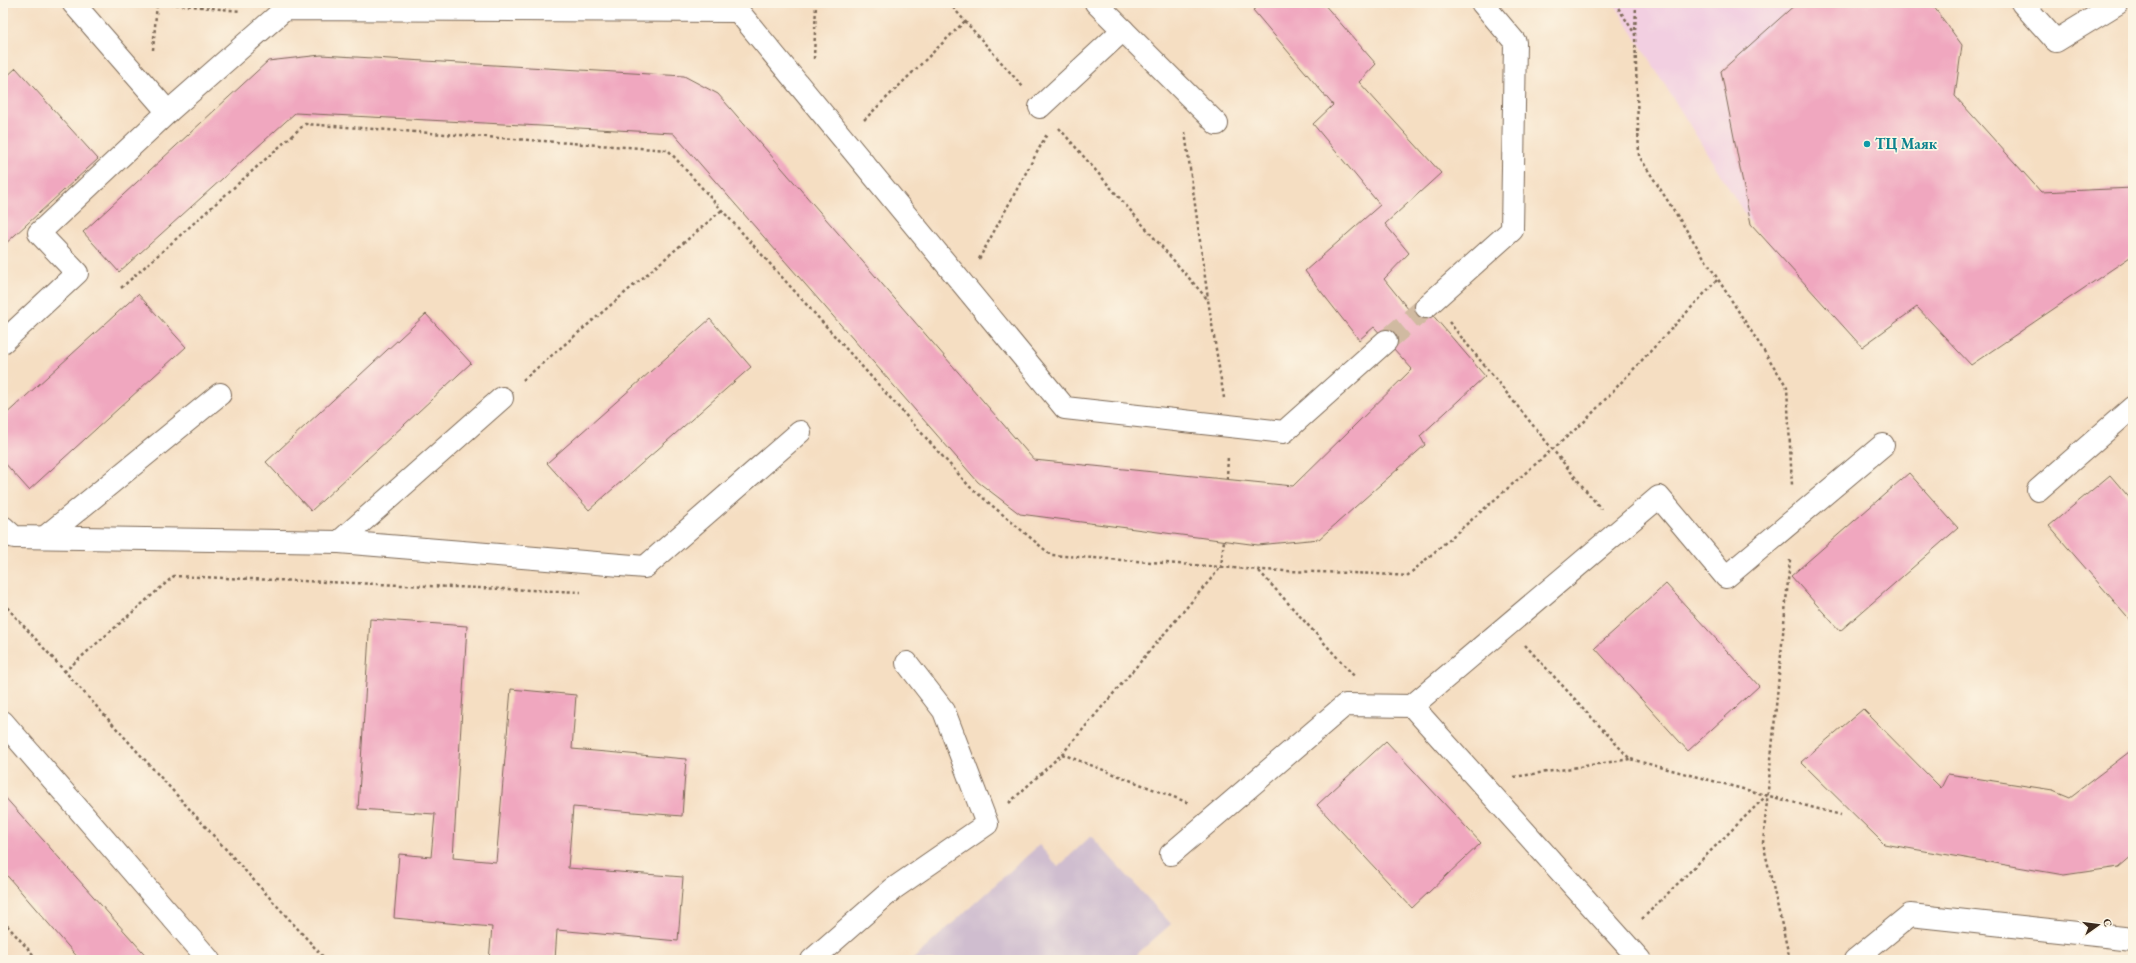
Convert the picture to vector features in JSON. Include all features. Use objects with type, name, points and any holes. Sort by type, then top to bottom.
[{"type":"lane","points":[[73,3],[168,112]]},
{"type":"lane","points":[[1096,3],[1217,124]]},
{"type":"lane","points":[[1429,304],[1512,230],[1515,42],[1482,3]]},
{"type":"lane","points":[[2022,3],[2056,41],[2118,3]]},
{"type":"lane","points":[[3,342],[77,273],[39,233],[168,112],[285,9],[402,6],[738,11],[1065,408],[1284,432],[1386,341]]},
{"type":"lane","points":[[1047,114],[1123,30]]},
{"type":"lane","points":[[45,537],[220,394]]},
{"type":"lane","points":[[339,542],[502,398]]},
{"type":"lane","points":[[2038,490],[2133,407]]},
{"type":"lane","points":[[3,527],[14,537],[339,542],[646,566],[800,432]]},
{"type":"lane","points":[[1171,854],[1346,705],[1412,706],[1659,497],[1726,577],[1883,445]]},
{"type":"lane","points":[[812,960],[893,889],[987,824],[944,711],[907,663]]},
{"type":"lane","points":[[1412,706],[1640,960]]},
{"type":"lane","points":[[3,722],[209,960]]},
{"type":"lane","points":[[1855,960],[1910,915],[2133,939]]},
{"type":"path","points":[[149,90],[157,3]]},
{"type":"path","points":[[164,3],[279,15]]},
{"type":"path","points":[[812,101],[816,3]]},
{"type":"path","points":[[949,3],[1208,300]]},
{"type":"path","points":[[1615,3],[1635,35]]},
{"type":"path","points":[[1636,3],[1635,35],[1639,156],[1787,387],[1794,520],[1763,843],[1790,960]]},
{"type":"path","points":[[844,140],[965,21]]},
{"type":"path","points":[[1179,86],[1208,300],[1228,426]]},
{"type":"path","points":[[965,286],[1047,114]]},
{"type":"path","points":[[121,288],[305,124],[668,150],[970,487],[1051,555],[1258,570],[1365,572],[1407,576],[1585,421],[1718,279]]},
{"type":"path","points":[[502,398],[722,210]]},
{"type":"path","points":[[1429,304],[1553,449],[1619,531]]},
{"type":"path","points":[[987,824],[1062,754],[1221,567],[1224,540]]},
{"type":"path","points":[[1258,570],[1381,705]]},
{"type":"path","points":[[64,672],[174,576],[586,592]]},
{"type":"path","points":[[3,603],[326,960]]},
{"type":"path","points":[[1507,626],[1630,759]]},
{"type":"path","points":[[1062,754],[1218,814]]},
{"type":"path","points":[[1480,782],[1630,759],[1768,794],[1841,815]]},
{"type":"path","points":[[1622,939],[1768,794]]},
{"type":"path","points":[[3,921],[38,960]]},
{"type":"shaded area","name":"ТЦ Маяк","points":[[1614,3],[1931,3],[1962,45],[1955,96],[2041,192],[1917,307],[1862,347],[1751,224]]},
{"type":"shaded area","points":[[1091,836],[1171,924],[1137,954],[1143,960],[912,960],[1039,845],[1058,867]]},
{"type":"building","points":[[1263,3],[1323,3],[1376,64],[1359,82],[1441,173],[1385,224],[1409,253],[1384,279],[1413,315],[1424,305],[1485,376],[1420,436],[1425,445],[1319,539],[1258,545],[1020,514],[978,482],[673,133],[295,113],[119,272],[83,232],[268,61],[321,55],[684,76],[718,94],[1034,460],[1293,486],[1412,369],[1374,327],[1359,340],[1305,271],[1380,205],[1313,124],[1333,105],[1253,10]]},
{"type":"building","name":"ТЦ Маяк","points":[[1797,3],[1931,3],[1962,45],[1955,96],[2041,192],[2133,188],[2133,255],[1971,365],[1917,307],[1862,347],[1751,224],[1721,71]]},
{"type":"building","points":[[16,68],[98,159],[3,246],[3,80]]},
{"type":"building","points":[[138,294],[186,347],[29,490],[3,461],[3,417]]},
{"type":"building","points":[[426,314],[471,363],[311,511],[266,462]]},
{"type":"building","points":[[710,319],[751,367],[589,510],[547,463]]},
{"type":"building","points":[[1909,473],[1958,528],[1840,631],[1791,576]]},
{"type":"building","points":[[2110,475],[2133,502],[2133,623],[2049,526]]},
{"type":"building","points":[[1666,584],[1759,686],[1688,751],[1595,648]]},
{"type":"building","points":[[370,619],[467,626],[453,858],[496,862],[511,689],[576,695],[572,749],[686,759],[682,816],[573,807],[568,868],[683,877],[678,941],[557,930],[555,960],[489,960],[492,927],[394,918],[399,854],[431,857],[435,814],[358,809]]},
{"type":"building","points":[[1863,709],[1941,788],[1948,774],[2053,790],[2070,797],[2133,749],[2133,855],[2119,867],[2064,875],[1884,844],[1801,762]]},
{"type":"building","points":[[1386,741],[1481,843],[1412,908],[1317,805]]},
{"type":"building","points":[[3,795],[150,960],[80,960],[3,871]]},
{"type":"tunnel","points":[[1386,341],[1426,307]]},
{"type":"place","name":"ТЦ Маяк","points":[[1867,144]]}]
